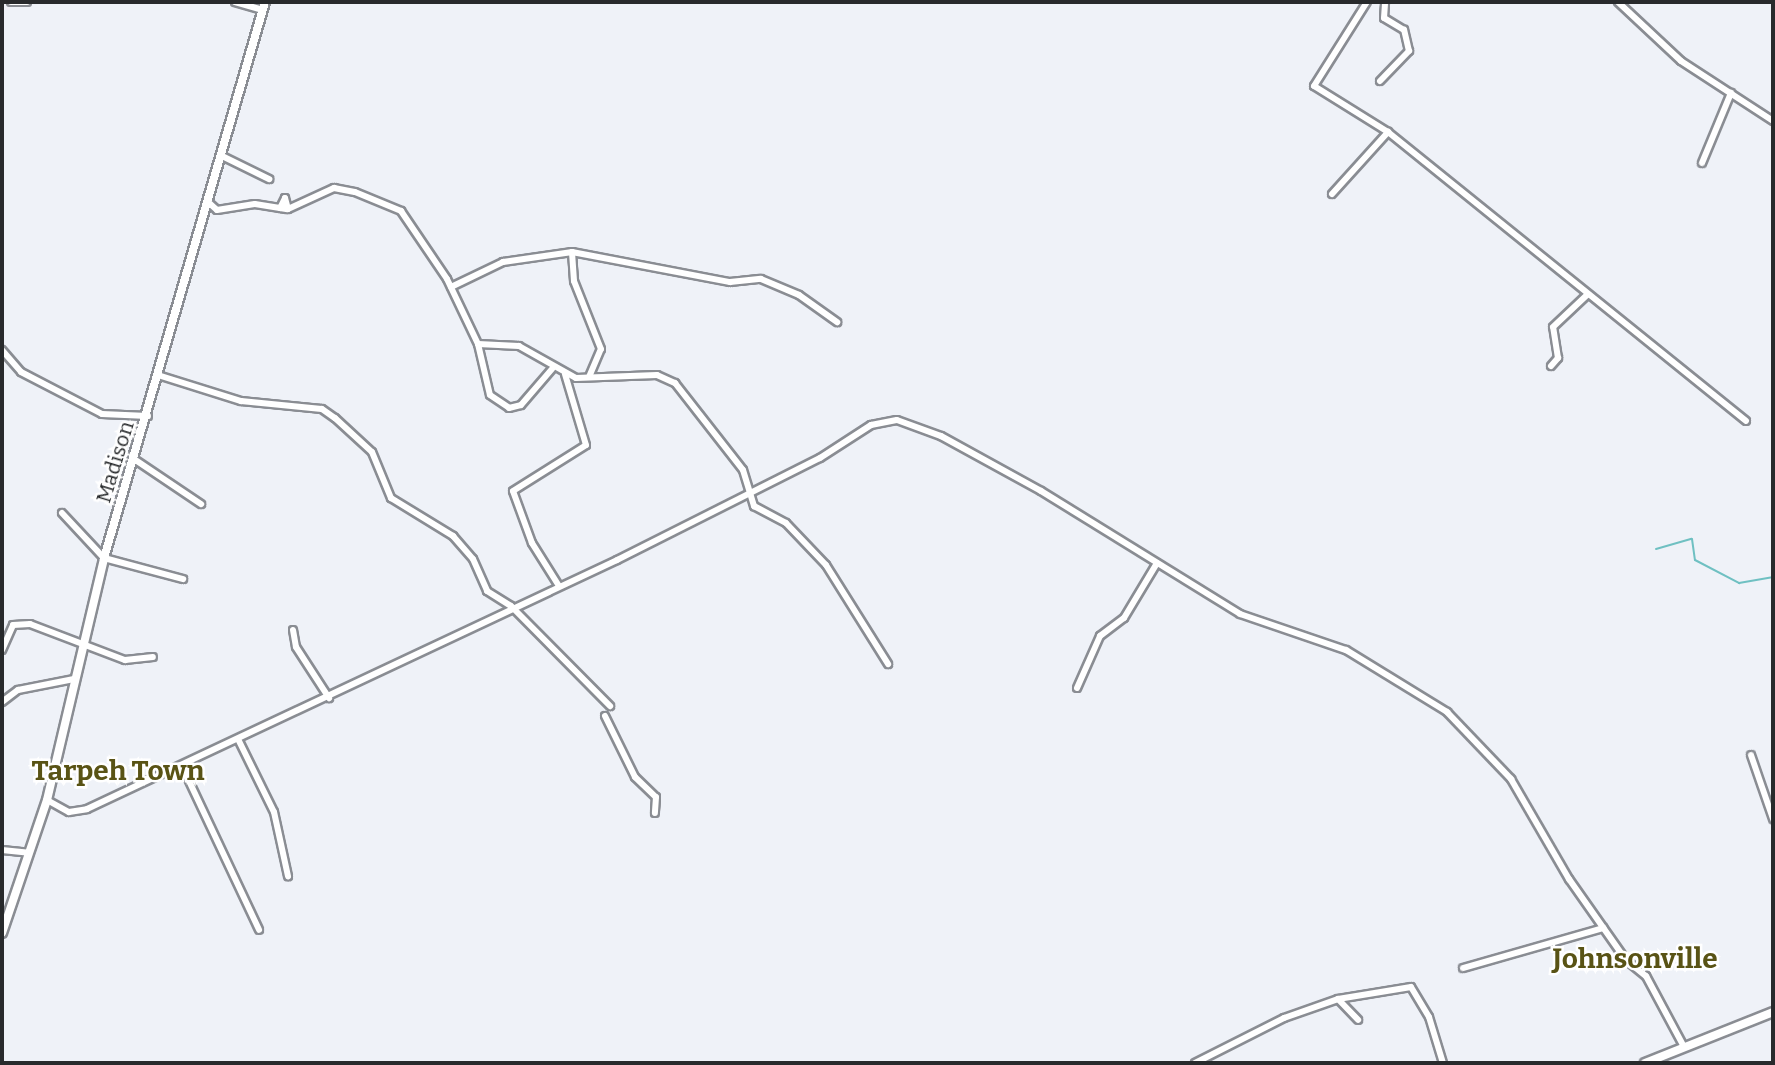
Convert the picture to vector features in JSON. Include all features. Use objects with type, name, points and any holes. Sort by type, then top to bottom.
[{"type":"street","points":[[11,2],[27,2]]},
{"type":"street","points":[[235,2],[264,6]]},
{"type":"street","points":[[1367,2],[1314,86],[1388,132],[1746,421]]},
{"type":"street","points":[[1380,81],[1409,51],[1404,30],[1384,18],[1385,2]]},
{"type":"street","points":[[1618,2],[1681,61],[1773,121]]},
{"type":"street","name":"Madison","points":[[2,933],[47,800],[104,558],[161,376],[207,201],[264,6]]},
{"type":"street","points":[[1702,163],[1731,93]]},
{"type":"street","points":[[1332,194],[1388,132]]},
{"type":"street","points":[[220,155],[269,179]]},
{"type":"street","points":[[207,201],[217,210],[255,204],[288,209],[334,188],[401,211],[451,288],[478,344],[490,395],[509,408],[521,405],[552,369]]},
{"type":"street","points":[[451,288],[503,262],[572,252],[730,282],[761,279],[799,295],[837,322]]},
{"type":"street","points":[[572,252],[575,281],[601,349],[589,377]]},
{"type":"street","points":[[1551,366],[1558,358],[1553,327],[1587,295]]},
{"type":"street","points":[[478,344],[519,346],[552,369],[565,374],[589,377],[657,375],[675,383],[743,470],[754,506],[786,523],[826,565],[888,664]]},
{"type":"street","points":[[2,350],[21,372],[102,414],[148,416]]},
{"type":"street","points":[[559,586],[532,543],[513,491],[586,446],[565,374]]},
{"type":"street","points":[[161,376],[241,401],[322,409],[372,452],[391,498],[453,536],[473,559],[487,591],[511,606],[610,706]]},
{"type":"street","points":[[47,800],[69,812],[87,809],[239,741],[511,606],[559,586],[820,458],[871,425],[897,420],[1031,485],[1240,614],[1346,650],[1447,712],[1511,779],[1603,928],[1646,976],[1684,1047]]},
{"type":"street","points":[[134,459],[201,504]]},
{"type":"street","points":[[62,513],[104,558],[183,579]]},
{"type":"street","points":[[1077,688],[1100,636],[1124,618],[1157,563]]},
{"type":"street","points":[[2,650],[13,625],[84,641],[125,660],[153,657]]},
{"type":"street","points":[[293,630],[296,647],[329,698]]},
{"type":"street","points":[[2,702],[18,690],[74,679]]},
{"type":"street","points":[[605,716],[635,777],[656,797],[655,813]]},
{"type":"street","points":[[239,741],[274,812],[288,876]]},
{"type":"street","points":[[1751,755],[1773,819]]},
{"type":"street","points":[[182,766],[259,930]]},
{"type":"street","points":[[2,850],[29,853]]},
{"type":"street","points":[[1463,968],[1603,928]]},
{"type":"street","points":[[1195,1063],[1284,1018],[1338,999],[1411,987],[1429,1017],[1443,1063]]},
{"type":"street","points":[[1338,999],[1358,1020]]},
{"type":"street","points":[[1644,1063],[1773,1012]]},
{"type":"waterway","points":[[1656,549],[1692,539],[1695,560],[1739,583],[1773,577]]},
{"type":"district","name":"Tarpeh Town","points":[[118,771]]},
{"type":"district","name":"Johnsonville","points":[[1635,959]]}]
